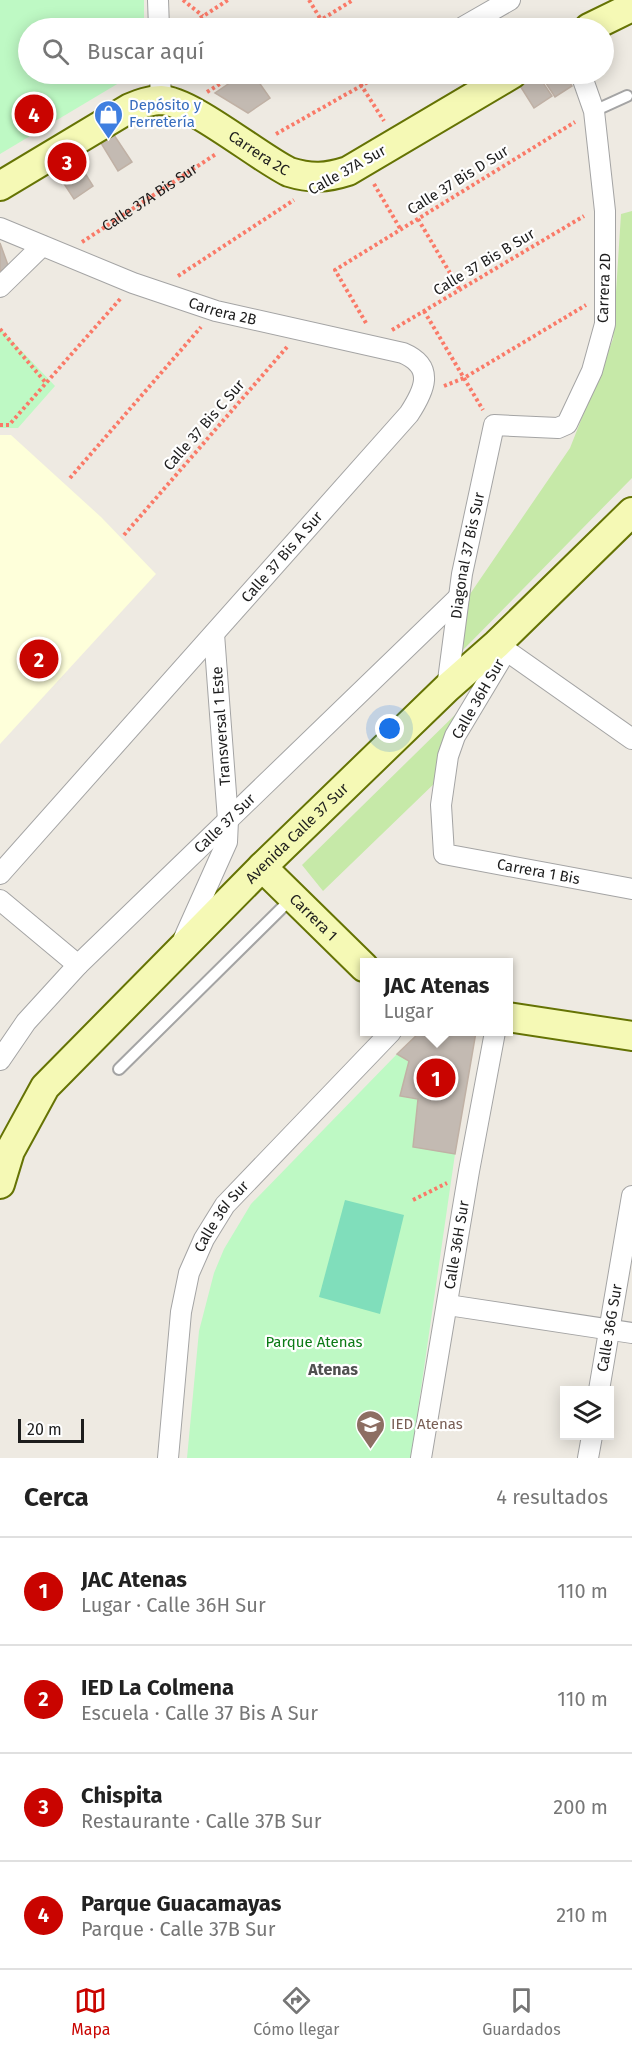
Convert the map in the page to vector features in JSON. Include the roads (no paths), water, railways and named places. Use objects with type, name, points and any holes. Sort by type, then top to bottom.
[{"type":"main road","points":[[608,18],[626,8]]},
{"type":"main road","name":"Calle 37A Sur","points":[[327,178],[348,171],[495,84]]},
{"type":"main road","points":[[0,186],[142,103],[161,87]]},
{"type":"main road","name":"Carrera 2C","points":[[161,87],[184,107],[289,172],[327,178]]},
{"type":"main road","name":"Avenida Calle 37 Sur","points":[[0,1184],[10,1151],[45,1087],[262,867],[447,688],[502,647],[632,512]]},
{"type":"main road","name":"Carrera 1","points":[[262,867],[360,963]]},
{"type":"main road","points":[[513,1018],[632,1036]]},
{"type":"street","points":[[158,0],[159,18]]},
{"type":"street","points":[[479,18],[510,0]]},
{"type":"street","name":"Carrera 2D","points":[[494,425],[558,428],[567,424],[592,371],[604,324],[606,293],[604,204],[594,111],[585,84]]},
{"type":"street","name":"Carrera 2B","points":[[0,228],[133,284],[216,311],[301,331],[378,343],[403,352],[416,361],[423,375],[424,386],[421,396]]},
{"type":"street","points":[[0,287],[42,246]]},
{"type":"street","name":"Calle 37 Bis A Sur","points":[[0,874],[409,414],[421,396]]},
{"type":"street","name":"Diagonal 37 Bis Sur","points":[[447,688],[459,597],[494,425]]},
{"type":"street","name":"Calle 37 Sur","points":[[0,1060],[26,1022],[78,965],[459,597]]},
{"type":"street","name":"Transversal 1 Este","points":[[178,952],[227,842],[228,819],[214,634]]},
{"type":"street","points":[[502,647],[632,739]]},
{"type":"street","name":"Calle 36H Sur","points":[[444,854],[441,805],[448,756],[455,735],[502,647]]},
{"type":"street","name":"Carrera 1 Bis","points":[[444,854],[632,889]]},
{"type":"street","points":[[0,900],[78,965]]},
{"type":"street","name":"Calle 36I Sur","points":[[168,1458],[181,1312],[189,1273],[204,1239],[225,1205],[387,1036]]},
{"type":"street","name":"Calle 36H Sur","points":[[421,1458],[494,1036]]},
{"type":"street","name":"Calle 36G Sur","points":[[600,1386],[632,1196]]},
{"type":"street","points":[[448,1305],[632,1333]]},
{"type":"street","points":[[588,1458],[591,1440]]},
{"type":"lane","points":[[594,111],[627,96]]},
{"type":"lane","points":[[119,1069],[292,898]]},
{"type":"place","name":"Parque Guacamayas","points":[[34,114]]},
{"type":"place","name":"Depósito y Ferretería","points":[[108,140]]},
{"type":"place","name":"Chispita","points":[[67,162]]},
{"type":"place","name":"IED La Colmena","points":[[39,659]]},
{"type":"place","name":"JAC Atenas","points":[[436,1078]]},
{"type":"place","name":"IED Atenas","points":[[370,1450]]},
{"type":"district","name":"Atenas","points":[[333,1369]]},
{"type":"park label","name":"Parque Atenas","points":[[314,1342]]}]
